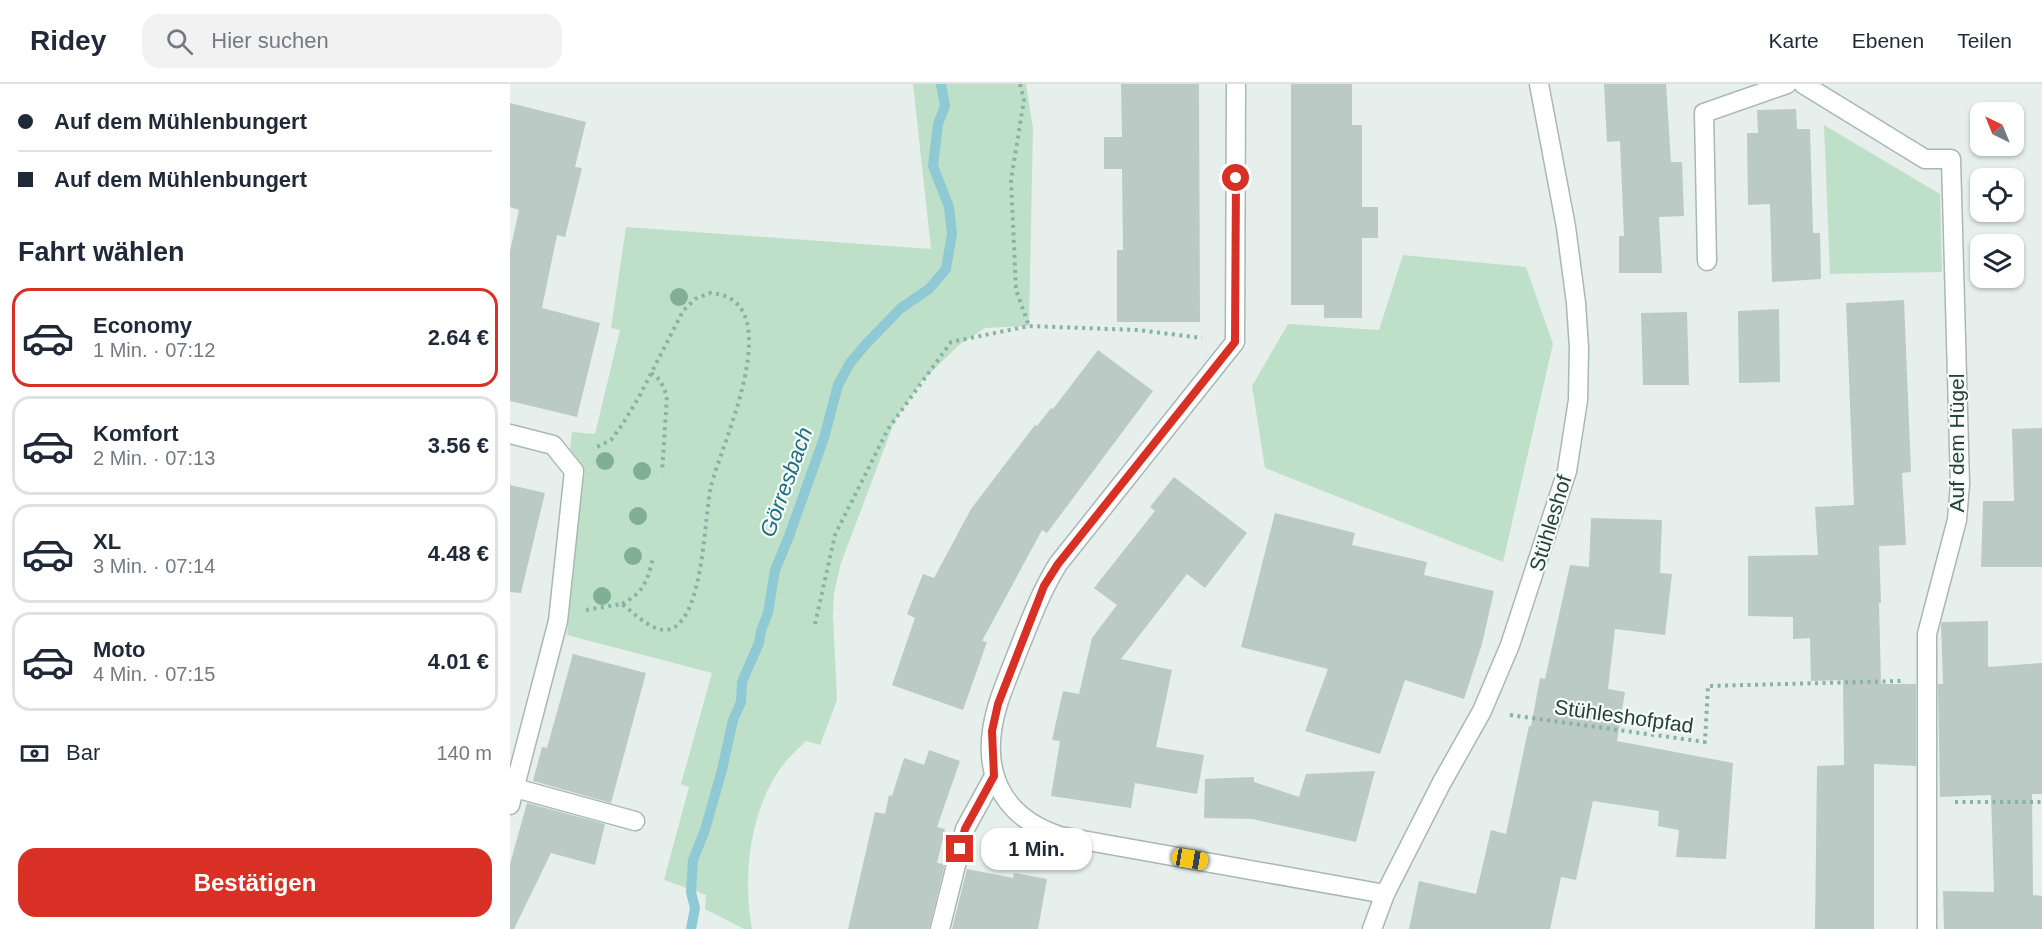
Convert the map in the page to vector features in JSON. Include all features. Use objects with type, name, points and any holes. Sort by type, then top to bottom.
[{"type":"street","points":[[1236,84],[1235,342],[1058,564],[1044,586],[998,704],[992,731],[994,776],[1008,804],[1043,831],[1060,836],[1385,894]]},
{"type":"street","name":"Stühleshof","points":[[1372,929],[1385,894],[1441,784],[1482,711],[1510,645],[1567,471],[1578,400],[1579,348],[1572,270],[1560,191],[1539,84]]},
{"type":"street","points":[[1707,261],[1704,112],[1787,84]]},
{"type":"street","name":"Auf dem Hügel","points":[[1803,84],[1925,159],[1951,159],[1960,484],[1957,520],[1927,634],[1927,929]]},
{"type":"street","points":[[510,434],[553,445],[574,471],[556,629],[512,797],[635,821]]},
{"type":"street","points":[[940,929],[965,829],[994,776]]},
{"type":"path","points":[[1020,84],[1024,100],[1011,180],[1016,290],[1029,326]]},
{"type":"path","points":[[564,458],[598,448],[610,440],[639,397],[678,320],[689,304],[710,293],[717,293],[741,310],[749,329],[749,361],[711,487],[701,562],[689,611],[677,626],[665,630],[655,627],[621,604]]},
{"type":"path","points":[[815,624],[834,535],[888,429],[951,342],[1029,326],[1138,330],[1235,342]]},
{"type":"path","points":[[651,373],[660,380],[667,396],[662,472]]},
{"type":"path","points":[[556,629],[588,609],[621,604],[635,597],[642,589],[653,558]]},
{"type":"path","name":"Stühleshofpfad","points":[[1482,711],[1705,742],[1708,686],[1926,680]]},
{"type":"path","points":[[1927,803],[2042,802]]},
{"type":"green space","points":[[913,84],[1026,84],[1033,128],[1029,326],[985,328],[959,345],[922,381],[895,420],[841,563],[834,593],[837,700],[820,745],[806,741],[786,761],[764,798],[752,841],[749,864],[749,908],[752,929],[744,929],[705,909],[706,895],[664,880],[689,787],[681,784],[712,673],[567,635],[583,473],[570,449],[572,432],[595,434],[620,330],[611,328],[626,227],[931,249]]},
{"type":"green space","points":[[1824,125],[1940,194],[1942,272],[1830,274]]},
{"type":"green space","points":[[1403,255],[1526,267],[1553,344],[1503,562],[1265,468],[1252,386],[1288,324],[1379,330]]},
{"type":"building","points":[[1121,84],[1199,84],[1200,322],[1117,322],[1117,250],[1123,250],[1122,169],[1104,169],[1104,137],[1122,137]]},
{"type":"building","points":[[1291,84],[1352,84],[1352,125],[1362,125],[1362,207],[1378,207],[1378,238],[1362,238],[1362,318],[1324,318],[1324,305],[1291,305]]},
{"type":"building","points":[[1604,84],[1666,84],[1671,162],[1682,162],[1684,216],[1659,217],[1662,273],[1619,273],[1619,236],[1624,236],[1620,141],[1607,142]]},
{"type":"building","points":[[510,103],[586,122],[575,167],[582,168],[565,237],[557,235],[542,308],[600,323],[577,417],[510,401],[510,251],[519,210],[510,207]]},
{"type":"building","points":[[1796,109],[1797,129],[1810,129],[1813,233],[1820,233],[1821,279],[1772,282],[1770,204],[1748,205],[1747,133],[1758,133],[1757,110]]},
{"type":"building","points":[[1904,300],[1911,472],[1902,473],[1906,545],[1879,546],[1881,684],[1916,684],[1916,766],[1874,764],[1874,929],[1815,929],[1817,766],[1844,765],[1843,680],[1811,681],[1810,638],[1793,639],[1793,617],[1748,616],[1748,556],[1818,555],[1815,507],[1854,505],[1846,303]]},
{"type":"building","points":[[1779,309],[1780,382],[1739,383],[1738,311]]},
{"type":"building","points":[[1687,312],[1689,385],[1643,385],[1641,313]]},
{"type":"building","points":[[1098,350],[1153,391],[1047,533],[1042,530],[982,641],[987,642],[963,710],[892,685],[915,618],[907,614],[923,574],[934,578],[971,509],[1035,425],[1037,426],[1051,408],[1053,409]]},
{"type":"building","points":[[2042,428],[2042,567],[1981,567],[1983,501],[2014,501],[2012,429]]},
{"type":"building","points":[[1174,477],[1247,533],[1205,588],[1187,574],[1121,659],[1172,670],[1156,747],[1204,755],[1197,794],[1135,783],[1131,808],[1051,796],[1060,741],[1052,740],[1063,691],[1079,694],[1092,638],[1117,605],[1094,588],[1155,511],[1150,507]]},
{"type":"building","points":[[510,485],[545,493],[521,593],[510,592]]},
{"type":"building","points":[[1275,513],[1355,533],[1352,545],[1427,562],[1424,575],[1494,591],[1482,644],[1464,699],[1405,680],[1380,754],[1305,731],[1328,669],[1241,647]]},
{"type":"building","points":[[1591,518],[1662,520],[1660,573],[1672,574],[1665,635],[1615,629],[1608,689],[1625,692],[1617,741],[1733,763],[1726,859],[1676,857],[1679,830],[1658,826],[1659,811],[1593,801],[1576,880],[1561,877],[1550,929],[1409,929],[1419,881],[1476,894],[1491,830],[1506,834],[1540,678],[1545,679],[1570,565],[1589,567]]},
{"type":"building","points":[[1988,621],[1988,667],[2042,663],[2042,794],[2032,794],[2033,895],[2042,896],[2042,929],[1944,929],[1943,891],[1994,892],[1991,795],[1940,797],[1938,684],[1943,684],[1941,624],[1942,622]]},
{"type":"building","points":[[573,654],[646,673],[611,803],[533,781],[542,747],[547,748]]},
{"type":"building","points":[[929,750],[960,761],[937,827],[945,829],[937,863],[945,864],[929,929],[848,929],[875,812],[885,814],[889,795],[892,796],[904,758],[924,765]]},
{"type":"building","points":[[1375,771],[1356,842],[1252,819],[1204,818],[1205,779],[1254,777],[1254,782],[1299,797],[1306,774]]},
{"type":"building","points":[[527,803],[605,824],[595,865],[551,853],[514,929],[510,929],[510,864]]},
{"type":"building","points":[[967,869],[1013,878],[1014,873],[1047,879],[1038,929],[952,929]]},
{"type":"waterway","name":"Görresbach","points":[[691,929],[695,908],[691,892],[693,860],[705,830],[733,720],[741,702],[742,682],[759,643],[768,613],[775,570],[824,438],[838,385],[850,363],[866,344],[901,308],[929,289],[946,269],[952,234],[949,207],[933,166],[938,124],[945,106],[941,84]]},
{"type":"route","points":[[960,849],[965,829],[994,776],[992,731],[998,704],[1044,586],[1058,564],[1235,342],[1236,178]]}]
